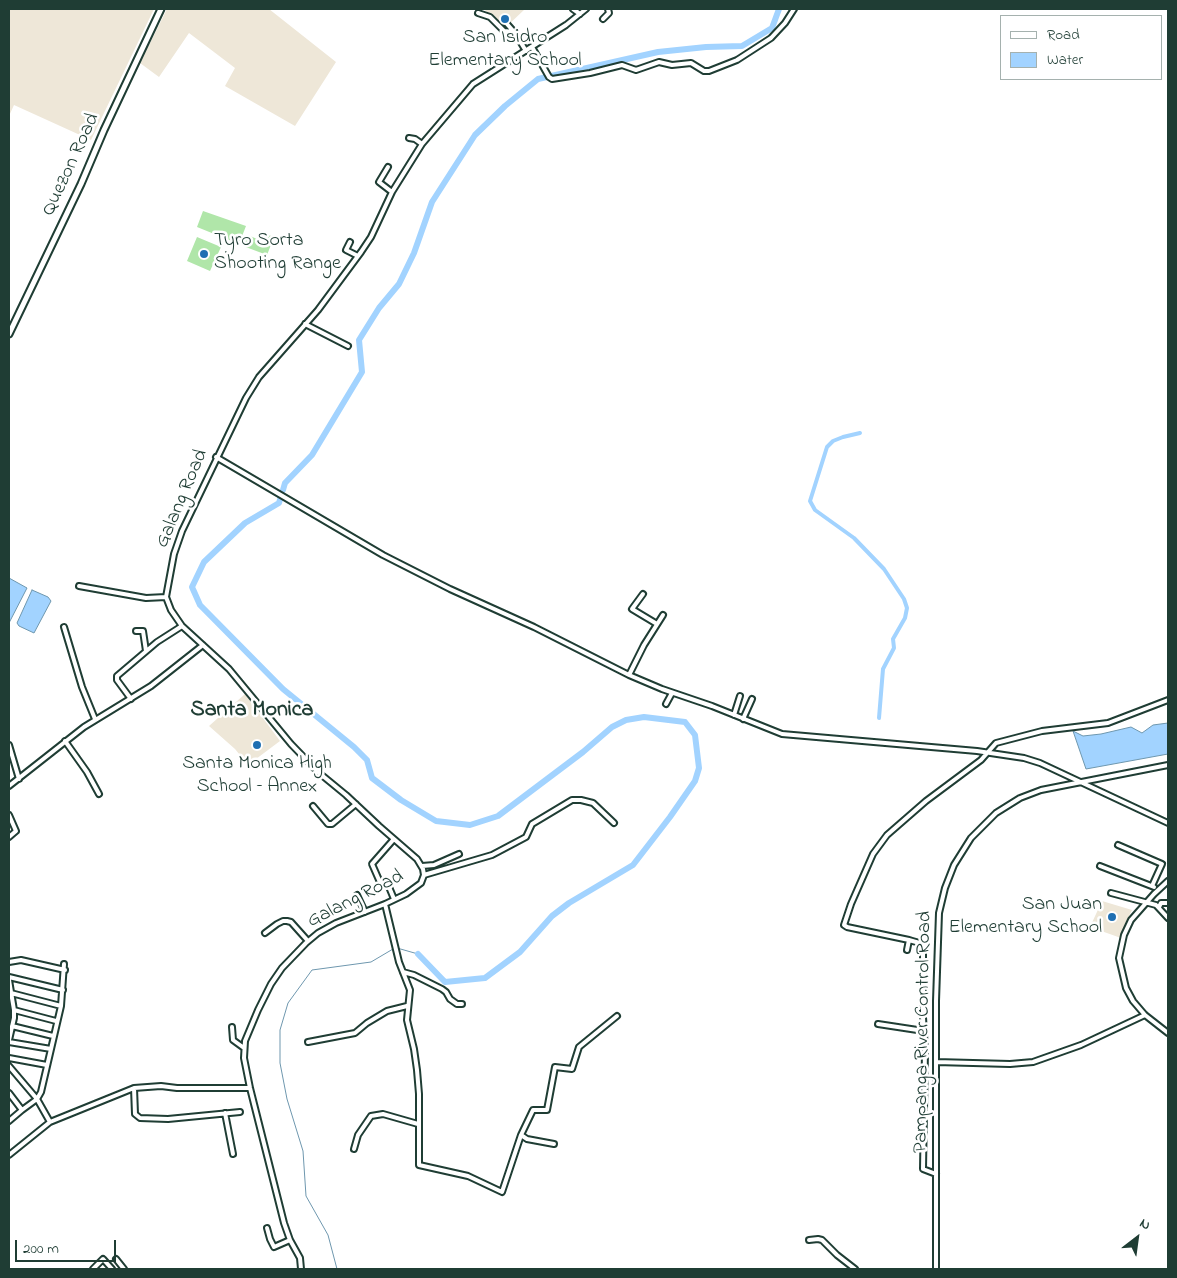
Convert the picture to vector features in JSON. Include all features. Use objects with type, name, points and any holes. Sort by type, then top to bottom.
[{"type":"main road","name":"Quezon Road","points":[[9,334],[161,9]]},
{"type":"street","points":[[573,9],[580,14]]},
{"type":"street","name":"Galang Road","points":[[301,1269],[300,1258],[290,1240],[284,1223],[245,1066],[244,1048],[252,1022],[271,984],[287,962],[308,941],[336,923],[385,904],[416,887],[421,883],[424,875],[422,866],[356,804],[318,772],[291,744],[229,669],[182,626],[171,610],[166,597],[171,571],[182,531],[240,408],[259,377],[318,310],[358,256],[371,237],[392,192],[422,144],[473,84],[526,51],[586,9]]},
{"type":"street","points":[[603,19],[609,14],[608,9]]},
{"type":"street","points":[[532,47],[552,79],[572,77],[622,65],[636,70],[659,62],[672,65],[691,63],[704,71],[709,71],[737,60],[771,38],[785,23],[794,9]]},
{"type":"street","points":[[478,12],[490,17],[504,31],[514,32]]},
{"type":"street","points":[[507,24],[526,51]]},
{"type":"street","points":[[409,138],[415,139],[422,144]]},
{"type":"street","points":[[388,167],[379,182],[392,192]]},
{"type":"street","points":[[350,242],[346,250],[358,256]]},
{"type":"street","points":[[305,324],[348,346]]},
{"type":"street","points":[[216,457],[384,555],[629,675],[672,693],[712,706],[782,734],[1020,757],[1036,762],[1168,823]]},
{"type":"street","points":[[79,586],[146,598],[166,597]]},
{"type":"street","points":[[643,594],[632,609],[657,624]]},
{"type":"street","points":[[629,675],[663,615]]},
{"type":"street","points":[[131,699],[117,680],[117,676],[146,651],[182,626]]},
{"type":"street","points":[[64,627],[82,687],[95,719]]},
{"type":"street","points":[[136,631],[143,631],[146,651]]},
{"type":"street","points":[[9,786],[95,719],[131,699],[167,675],[203,645]]},
{"type":"street","points":[[666,704],[672,693]]},
{"type":"street","points":[[734,715],[740,696]]},
{"type":"street","points":[[743,719],[752,699]]},
{"type":"street","points":[[936,1174],[923,1169],[925,1055],[923,944],[847,928],[844,925],[873,854],[883,839],[900,823],[952,780],[981,760],[996,743],[1042,731],[1104,724],[1168,700]]},
{"type":"street","points":[[66,741],[99,794]]},
{"type":"street","points":[[9,746],[19,779]]},
{"type":"street","name":"Pampanga River Control Road","points":[[936,1269],[936,1002],[939,914],[946,888],[960,853],[966,844],[996,813],[1020,798],[1041,790],[1168,765]]},
{"type":"street","points":[[424,875],[492,855],[526,837],[532,824],[572,800],[593,803],[614,822]]},
{"type":"street","points":[[313,806],[328,824],[332,824],[356,804]]},
{"type":"street","points":[[9,815],[16,831],[9,837]]},
{"type":"street","points":[[394,839],[372,864],[380,880],[389,887],[394,899]]},
{"type":"street","points":[[1118,846],[1162,864],[1152,886]]},
{"type":"street","points":[[422,866],[434,865],[459,854]]},
{"type":"street","points":[[1100,866],[1158,889]]},
{"type":"street","points":[[1168,881],[1146,902],[1128,925],[1120,948],[1120,961],[1126,988],[1145,1015],[1168,1033]]},
{"type":"street","points":[[1111,893],[1159,907],[1168,918]]},
{"type":"street","points":[[357,895],[365,912]]},
{"type":"street","points":[[1159,907],[1162,902],[1168,903]]},
{"type":"street","points":[[385,904],[397,952],[410,990],[407,1006],[408,1028],[414,1049],[419,1094],[419,1165],[468,1176],[500,1192],[504,1190],[521,1134],[534,1110],[547,1110],[555,1067],[572,1069],[579,1047],[617,1016]]},
{"type":"street","points":[[265,933],[276,924],[287,921],[291,922],[308,941]]},
{"type":"street","points":[[907,950],[910,940]]},
{"type":"street","points":[[9,962],[21,960],[65,970]]},
{"type":"street","points":[[9,1121],[37,1099],[41,1092],[61,1006],[64,964]]},
{"type":"street","points":[[403,972],[414,975],[442,989],[450,999],[457,1004],[462,1004]]},
{"type":"street","points":[[51,1049],[9,1041],[14,1010],[9,978],[63,990]]},
{"type":"street","points":[[11,993],[61,1006]]},
{"type":"street","points":[[308,1042],[355,1033],[387,1011],[407,1006]]},
{"type":"street","points":[[14,1010],[56,1021]]},
{"type":"street","points":[[936,1062],[990,1064],[1033,1062],[1081,1045],[1145,1015]]},
{"type":"street","points":[[878,1024],[924,1031]]},
{"type":"street","points":[[12,1026],[53,1036]]},
{"type":"street","points":[[232,1028],[234,1040],[244,1048]]},
{"type":"street","points":[[9,1058],[47,1065]]},
{"type":"street","points":[[9,1066],[37,1099],[50,1122]]},
{"type":"street","points":[[9,1155],[50,1122],[134,1088],[161,1086],[177,1088],[250,1088]]},
{"type":"street","points":[[134,1088],[135,1114],[140,1118],[168,1119],[240,1112]]},
{"type":"street","points":[[9,1094],[22,1110]]},
{"type":"street","points":[[225,1113],[233,1154]]},
{"type":"street","points":[[354,1149],[358,1135],[371,1116],[383,1114],[418,1124]]},
{"type":"street","points":[[521,1134],[527,1139],[554,1144]]},
{"type":"street","points":[[267,1228],[274,1247],[290,1240]]},
{"type":"street","points":[[809,1240],[822,1240],[855,1269]]},
{"type":"street","points":[[93,1269],[102,1259],[111,1269]]},
{"type":"street","points":[[116,1259],[124,1269]]},
{"type":"shaded area","points":[[9,9],[154,9],[91,140],[14,105],[9,116]]},
{"type":"shaded area","points":[[167,9],[269,9],[336,62],[295,126],[225,86],[235,68],[189,33],[159,77],[140,63]]},
{"type":"shaded area","name":"San Isidro Elementary School","points":[[484,9],[525,9],[504,29]]},
{"type":"shaded area","points":[[245,694],[280,741],[248,765],[235,749],[209,726]]},
{"type":"shaded area","name":"San Juan Elementary School","points":[[1102,901],[1132,910],[1121,938],[1090,927]]},
{"type":"green space","points":[[203,211],[246,226],[239,244],[197,227]]},
{"type":"green space","points":[[260,232],[274,237],[267,255],[243,246],[248,235],[257,239]]},
{"type":"green space","name":"Tyro Sorta Shooting Range","points":[[197,237],[221,247],[210,271],[187,261]]},
{"type":"water","points":[[9,578],[27,588],[9,623]]},
{"type":"water","points":[[32,590],[48,597],[51,601],[34,633],[19,626],[17,623]]},
{"type":"water","points":[[1168,723],[1168,754],[1086,769],[1073,731],[1083,736],[1131,727],[1142,733],[1153,725]]},
{"type":"waterway","points":[[283,490],[285,483],[312,455],[362,372],[359,340],[379,308],[399,284],[414,253],[432,202],[475,135],[505,106],[538,79],[658,52],[706,47],[742,46],[772,28],[779,9]]},
{"type":"waterway","points":[[860,433],[833,441],[827,447],[810,501],[815,510],[854,538],[884,569],[904,599],[907,608],[905,618],[893,639],[894,648],[883,669],[879,718]]},
{"type":"waterway","points":[[281,496],[279,503],[245,523],[204,562],[192,587],[200,605],[283,689],[354,747],[367,760],[372,778],[401,800],[436,821],[470,825],[498,816],[583,752],[612,727],[626,720],[644,717],[685,722],[695,735],[699,768],[695,781],[633,865],[569,903],[552,916],[520,952],[485,978],[445,982],[418,954]]},
{"type":"waterway","points":[[397,948],[418,954]]},
{"type":"waterway","points":[[337,1269],[328,1235],[306,1196],[303,1151],[287,1099],[280,1063],[280,1030],[288,1003],[312,970],[371,962],[393,949]]},
{"type":"place","name":"San Isidro Elementary School","points":[[505,19]]},
{"type":"place","name":"Tyro Sorta Shooting Range","points":[[204,254]]},
{"type":"place","name":"Santa Monica High School – Annex","points":[[257,745]]},
{"type":"place","name":"San Juan Elementary School","points":[[1112,917]]},
{"type":"district","name":"Santa Monica","points":[[252,711]]}]
